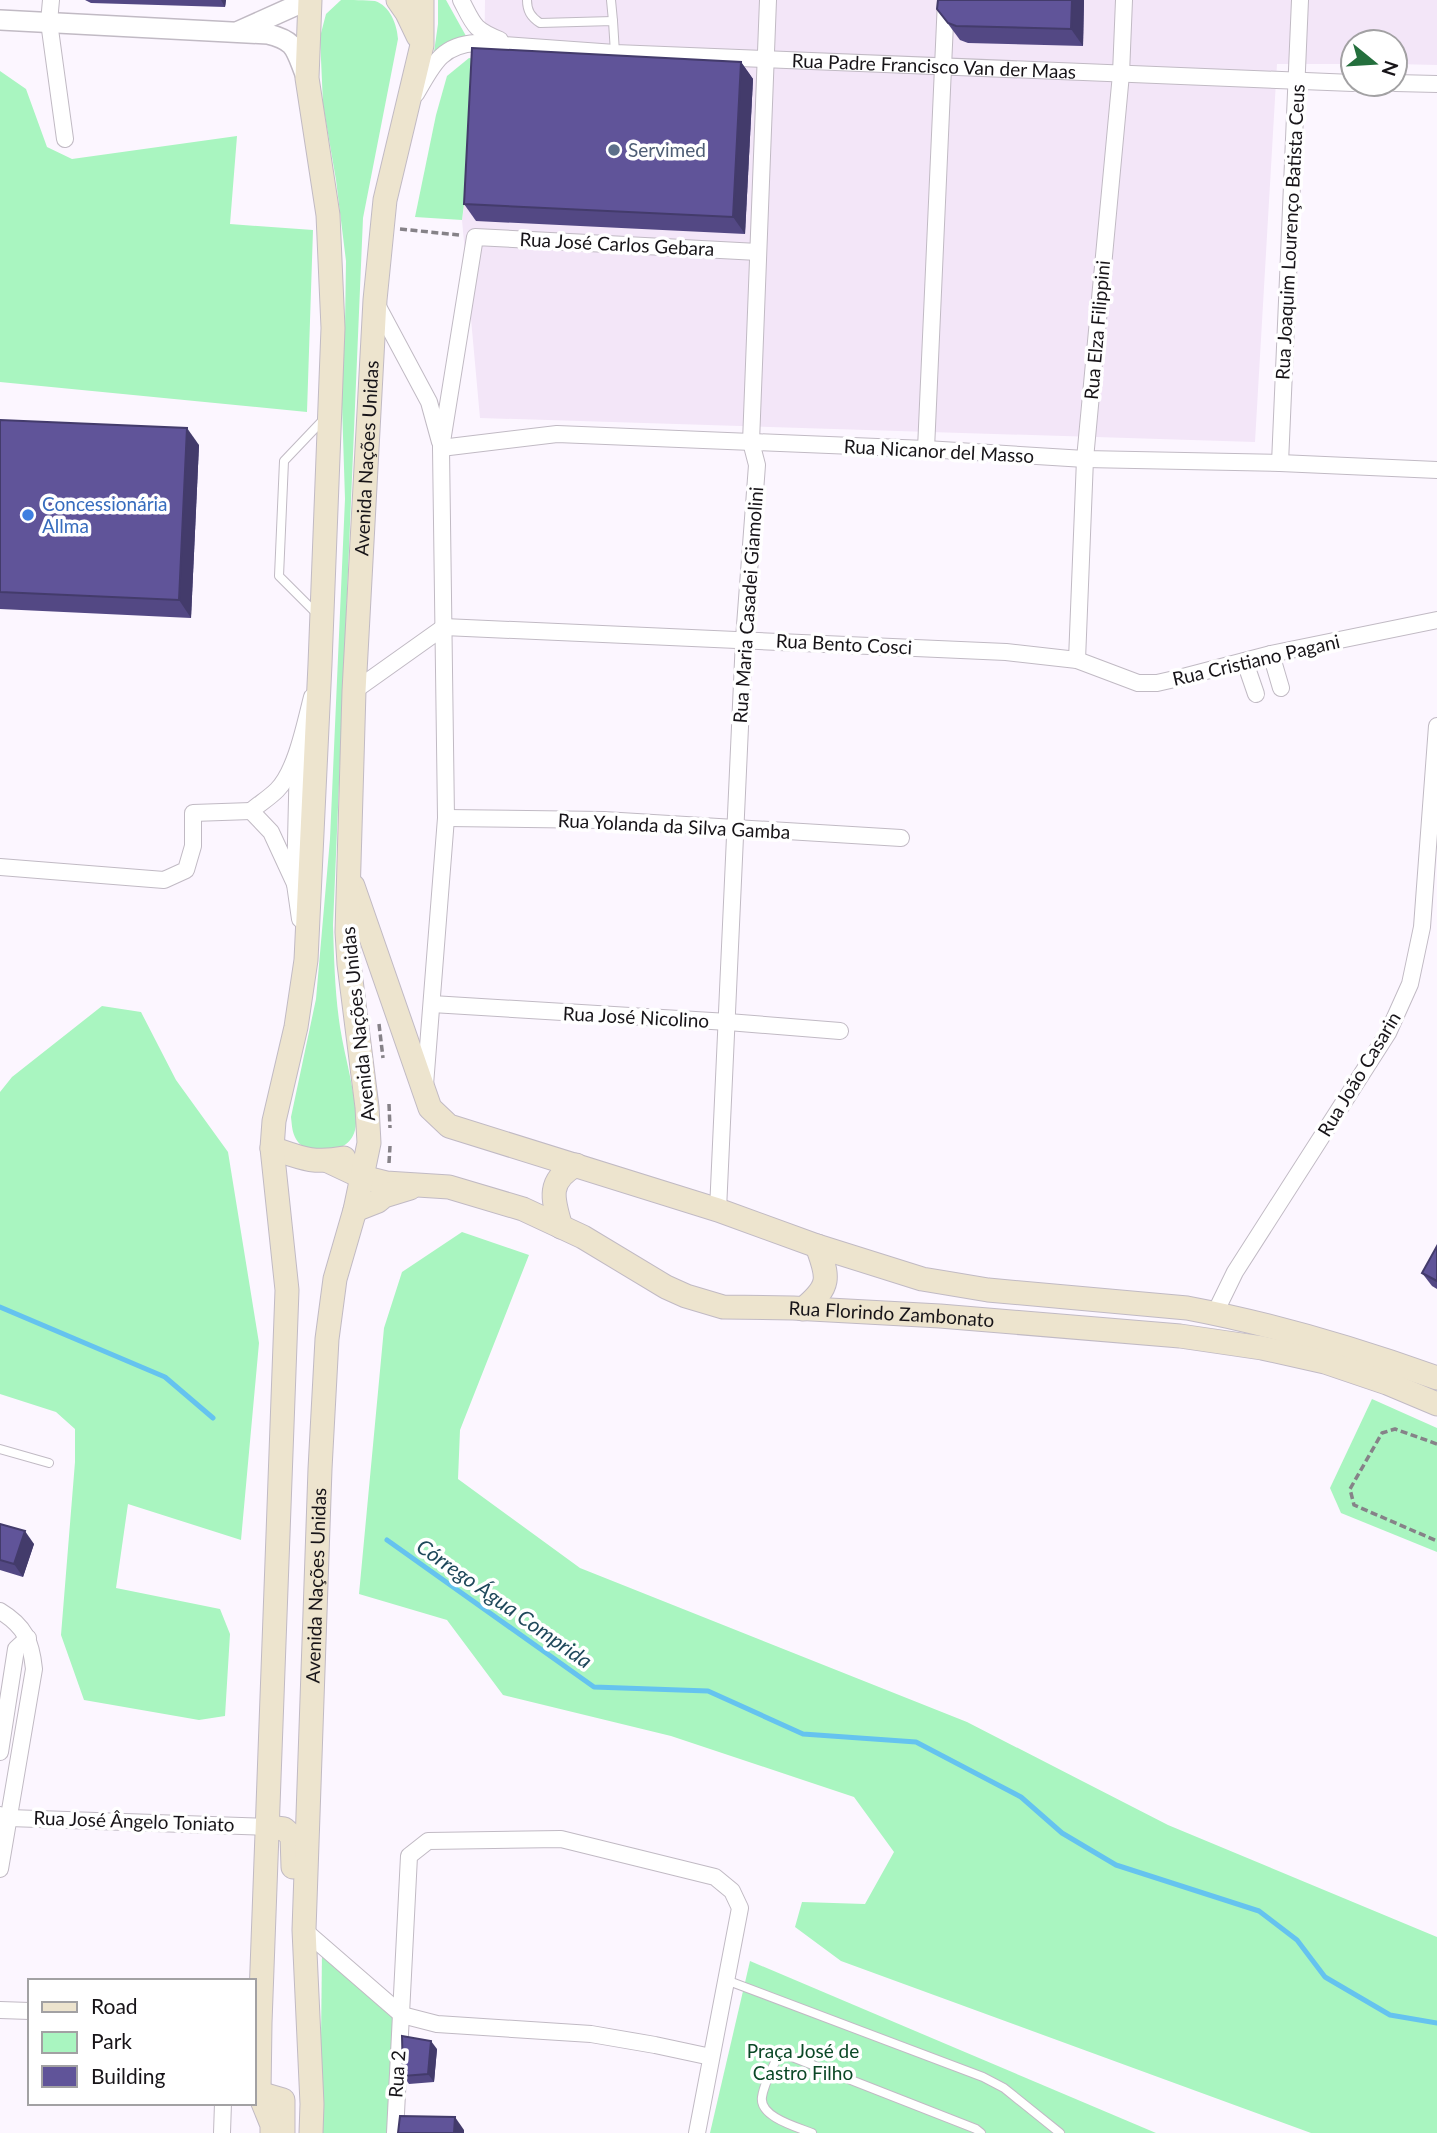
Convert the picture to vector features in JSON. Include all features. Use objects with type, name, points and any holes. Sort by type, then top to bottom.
[{"type":"main road","name":"Avenida Nações Unidas","points":[[271,2133],[272,2125],[260,2093],[257,2023],[268,1827],[287,1290],[272,1147],[274,1122],[296,1027],[306,960],[333,328],[328,215],[307,78],[309,0]]},
{"type":"main road","points":[[398,0],[422,45]]},
{"type":"main road","name":"Avenida Nações Unidas","points":[[311,2133],[304,1930],[327,1339],[335,1279],[355,1210],[369,1143],[368,1107],[349,964],[348,871],[354,691],[381,226],[422,45],[422,0]]},
{"type":"main road","name":"Rua Florindo Zambonato","points":[[348,871],[430,1108],[449,1126],[718,1210],[817,1246],[922,1279],[988,1290],[1187,1308],[1215,1313],[1300,1335],[1437,1378]]},
{"type":"main road","points":[[272,1147],[311,1161],[328,1161],[350,1157],[369,1143]]},
{"type":"main road","name":"Rua Florindo Zambonato","points":[[328,1161],[362,1177],[386,1183],[449,1187],[523,1209],[583,1237],[666,1287],[723,1307],[953,1317],[1180,1336],[1262,1348],[1325,1362],[1387,1383],[1437,1404]]},
{"type":"main road","points":[[561,1227],[553,1199],[555,1186],[562,1174],[576,1165]]},
{"type":"main road","points":[[355,1210],[384,1196],[411,1188],[449,1187]]},
{"type":"main road","points":[[803,1309],[819,1296],[825,1283],[824,1266],[817,1246]]},
{"type":"main road","points":[[268,1827],[284,1829],[292,1836],[292,1913],[304,1930]]},
{"type":"main road","points":[[260,2093],[283,2100],[283,2133]]},
{"type":"street","points":[[51,0],[49,22],[65,139]]},
{"type":"street","points":[[236,32],[309,0]]},
{"type":"street","name":"Rua Padre Francisco Van der Maas","points":[[461,0],[475,27],[482,33],[516,46]]},
{"type":"street","name":"Rua Maria Casadei Giamolini","points":[[718,1210],[744,639],[757,465],[751,442],[768,0]]},
{"type":"street","points":[[926,449],[946,0]]},
{"type":"street","name":"Rua Elza Filippini","points":[[1077,660],[1085,459],[1121,74],[1124,0]]},
{"type":"street","name":"Rua Joaquim Lourenço Batista Ceus","points":[[1280,463],[1300,0]]},
{"type":"street","points":[[0,20],[268,34],[294,44],[307,78]]},
{"type":"street","name":"Rua Padre Francisco Van der Maas","points":[[407,109],[432,67],[447,50],[464,44],[765,60],[1339,82]]},
{"type":"street","points":[[1409,83],[1437,84]]},
{"type":"street","points":[[425,1090],[446,818],[441,448],[475,237]]},
{"type":"street","name":"Rua José Carlos Gebara","points":[[475,237],[758,252]]},
{"type":"street","points":[[375,300],[429,402],[441,448]]},
{"type":"street","name":"Rua Nicanor del Masso","points":[[441,448],[557,433],[926,449],[1085,459],[1437,470]]},
{"type":"street","name":"Rua Cristiano Pagani","points":[[1077,660],[1138,683],[1157,683],[1271,654],[1437,620]]},
{"type":"street","points":[[354,691],[443,627]]},
{"type":"street","name":"Rua Bento Cosci","points":[[443,627],[1006,652],[1077,660]]},
{"type":"street","points":[[1271,654],[1281,688]]},
{"type":"street","points":[[1245,662],[1256,694]]},
{"type":"street","points":[[0,867],[164,880],[186,870],[193,846],[193,813],[251,811],[278,789],[298,747],[320,664]]},
{"type":"street","name":"Rua João Casarin","points":[[1215,1313],[1235,1272],[1388,1033],[1410,984],[1430,926],[1437,726]]},
{"type":"street","points":[[298,747],[295,884],[306,960]]},
{"type":"street","points":[[251,811],[271,832],[295,884]]},
{"type":"street","name":"Rua Yolanda da Silva Gamba","points":[[446,818],[604,821],[901,838]]},
{"type":"street","name":"Rua José Nicolino","points":[[432,1004],[840,1031]]},
{"type":"street","points":[[0,1611],[14,1619],[28,1638],[34,1669],[4,1816],[0,1869]]},
{"type":"street","points":[[0,1752],[16,1649],[28,1638]]},
{"type":"street","name":"Rua José Ângelo Toniato","points":[[4,1816],[268,1827]]},
{"type":"street","points":[[402,2015],[409,1856],[428,1841],[561,1839],[715,1877],[732,1891],[740,1908],[697,2133]]},
{"type":"street","points":[[304,1930],[402,2015],[437,2024],[591,2034],[711,2057]]},
{"type":"street","points":[[0,2010],[28,2011]]},
{"type":"street","name":"Rua 2","points":[[395,2133],[402,2015]]},
{"type":"street","points":[[222,2133],[223,2105]]},
{"type":"lane","points":[[527,0],[527,8],[532,18],[540,23],[613,21]]},
{"type":"lane","points":[[611,0],[615,53]]},
{"type":"lane","points":[[322,619],[279,576],[284,461],[330,413]]},
{"type":"lane","points":[[0,1449],[49,1463]]},
{"type":"lane","points":[[726,1980],[983,2077],[1004,2088],[1060,2133]]},
{"type":"lane","points":[[812,2133],[776,2118],[767,2112],[762,2104],[762,2095],[778,2056],[782,2053],[981,2133]]},
{"type":"path","points":[[381,226],[475,237]]},
{"type":"path","points":[[1437,1444],[1395,1429],[1382,1433],[1350,1489],[1354,1505],[1437,1541]]},
{"type":"shaded area","points":[[485,0],[1437,0],[1437,65],[1409,64],[1409,28],[1339,28],[1339,64],[1277,64],[1255,442],[480,418],[462,220],[484,78]]},
{"type":"green space","points":[[341,0],[380,3],[392,16],[398,39],[363,218],[333,925],[338,1015],[356,1123],[352,1138],[347,1143],[334,1149],[320,1150],[305,1147],[298,1142],[293,1133],[291,1117],[316,999],[330,839],[345,499],[341,373],[346,261],[323,104],[320,37],[326,14]]},
{"type":"green space","points":[[438,0],[446,0],[466,36],[447,42],[434,52],[438,24]]},
{"type":"green space","points":[[469,58],[482,60],[462,220],[415,217],[447,76]]},
{"type":"green space","points":[[0,71],[26,89],[47,147],[72,159],[237,136],[230,224],[313,230],[307,412],[0,382]]},
{"type":"green space","points":[[102,1006],[141,1012],[176,1080],[228,1152],[259,1343],[241,1540],[128,1504],[116,1588],[220,1609],[230,1634],[225,1716],[199,1720],[84,1700],[61,1635],[75,1462],[75,1429],[56,1412],[0,1394],[0,1092],[12,1077]]},
{"type":"green space","points":[[462,1232],[529,1255],[460,1430],[458,1479],[580,1568],[967,1722],[1168,1825],[1437,1937],[1437,2133],[1311,2133],[841,1961],[795,1927],[802,1902],[865,1904],[894,1852],[854,1797],[671,1736],[503,1695],[447,1620],[359,1594],[384,1328],[402,1272]]},
{"type":"green space","points":[[1372,1399],[1437,1428],[1437,1552],[1341,1513],[1330,1488]]},
{"type":"green space","points":[[322,1951],[396,2019],[392,2133],[320,2133]]},
{"type":"green space","name":"Praça José de Castro Filho","points":[[750,1961],[1156,2133],[710,2133]]},
{"type":"building","points":[[938,0],[1072,0],[1071,29],[956,26],[948,23],[937,9]]},
{"type":"building","name":"Servimed","points":[[472,48],[741,62],[733,217],[464,204]]},
{"type":"building","points":[[0,420],[187,428],[179,600],[0,592]]},
{"type":"building","points":[[1437,1246],[1437,1281],[1422,1273]]},
{"type":"building","points":[[0,1524],[25,1531],[14,1564],[0,1560]]},
{"type":"building","points":[[402,2036],[431,2041],[428,2074],[403,2076]]},
{"type":"building","points":[[400,2116],[455,2117],[454,2133],[398,2133]]},
{"type":"waterway","name":"Córrego Água Comprida","points":[[0,1307],[165,1377],[213,1418]]},
{"type":"waterway","name":"Córrego Água Comprida","points":[[387,1540],[594,1687],[708,1691],[803,1734],[916,1742],[1021,1797],[1062,1833],[1116,1865],[1259,1911],[1297,1940],[1325,1977],[1390,2015],[1437,2023]]},
{"type":"place","name":"Servimed","points":[[614,150]]},
{"type":"place","name":"Concessionária Allma","points":[[28,515]]}]
